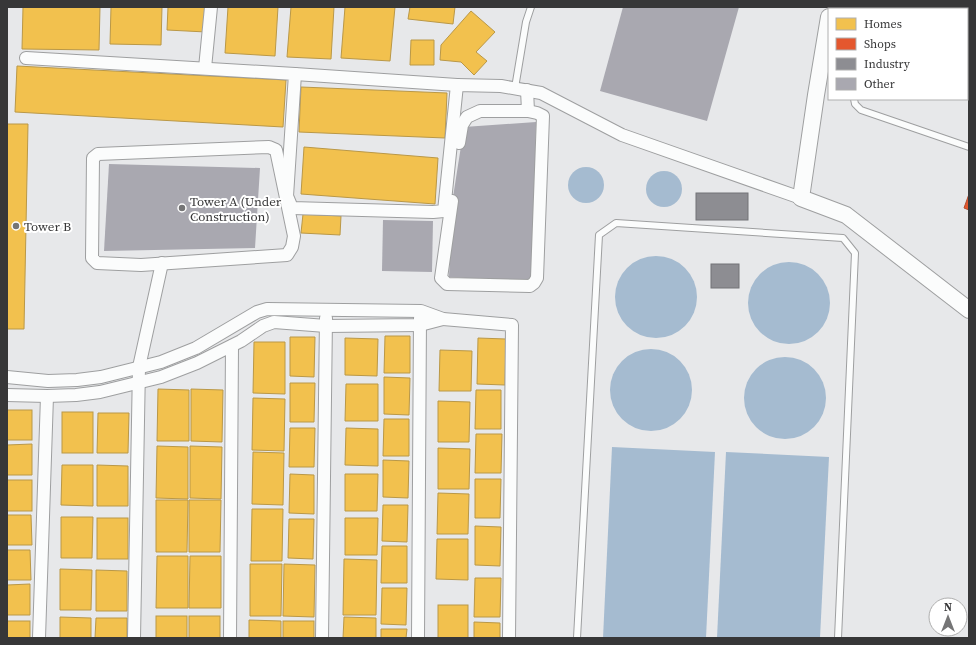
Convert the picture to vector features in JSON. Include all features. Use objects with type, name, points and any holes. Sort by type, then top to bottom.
[{"type":"street","points":[[205,68],[210,7]]},
{"type":"street","points":[[801,198],[814,102],[828,23]]},
{"type":"street","points":[[26,58],[205,68],[457,85],[501,86],[541,93],[622,135],[846,215],[969,310]]},
{"type":"street","points":[[295,74],[287,196],[292,208],[433,212],[444,211],[457,85]]},
{"type":"street","points":[[527,90],[528,111]]},
{"type":"street","points":[[480,111],[528,111],[543,116],[537,278],[530,286],[447,284],[441,278],[462,125],[467,117],[480,111]]},
{"type":"street","points":[[269,147],[276,150],[294,236],[292,247],[287,255],[162,264],[105,264],[97,263],[92,258],[93,158],[98,154],[110,152],[269,147]]},
{"type":"street","points":[[134,638],[138,382],[162,264]]},
{"type":"street","points":[[7,377],[48,381],[77,380],[101,377],[161,362],[196,348],[257,312],[267,309],[421,311],[443,319],[512,325],[509,638]]},
{"type":"street","points":[[322,638],[326,309]]},
{"type":"street","points":[[418,638],[421,311]]},
{"type":"street","points":[[7,396],[76,395],[100,392],[161,377],[183,369],[232,346],[263,326],[274,322],[326,326],[420,325],[443,319]]},
{"type":"street","points":[[230,638],[232,346]]},
{"type":"street","points":[[40,638],[47,396]]},
{"type":"lane","points":[[515,88],[526,22],[531,7]]},
{"type":"lane","points":[[854,100],[855,104],[861,110],[969,147]]},
{"type":"lane","points":[[577,638],[599,235],[616,223],[843,238],[855,253],[838,638]]},
{"type":"water","points":[[586,167],[596,170],[601,175],[604,185],[601,195],[596,200],[586,203],[576,200],[571,195],[568,185],[571,175],[576,170]]},
{"type":"water","points":[[664,171],[674,174],[679,179],[682,189],[679,199],[674,204],[664,207],[654,204],[649,199],[646,189],[649,179],[654,174]]},
{"type":"water","points":[[656,256],[672,259],[685,268],[694,281],[697,297],[694,313],[685,326],[672,335],[656,338],[640,335],[627,326],[618,313],[615,297],[618,281],[627,268],[640,259]]},
{"type":"water","points":[[789,262],[805,265],[818,274],[827,287],[830,303],[827,319],[818,332],[805,341],[789,344],[773,341],[760,332],[751,319],[748,303],[751,287],[760,274],[773,265]]},
{"type":"water","points":[[651,349],[667,352],[680,361],[689,374],[692,390],[689,406],[680,419],[667,428],[651,431],[635,428],[622,419],[613,406],[610,390],[613,374],[622,361],[635,352]]},
{"type":"water","points":[[785,357],[801,360],[814,369],[823,382],[826,398],[823,414],[814,427],[801,436],[785,439],[769,436],[756,427],[747,414],[744,398],[747,382],[756,369],[769,360]]},
{"type":"water","points":[[612,447],[715,452],[706,638],[603,638]]},
{"type":"water","points":[[726,452],[829,457],[820,638],[717,638]]},
{"type":"building: Homes","points":[[23,7],[100,7],[99,50],[22,49]]},
{"type":"building: Homes","points":[[111,7],[162,7],[161,45],[110,44]]},
{"type":"building: Homes","points":[[168,7],[208,7],[206,32],[167,30]]},
{"type":"building: Homes","points":[[228,7],[278,7],[275,56],[225,53]]},
{"type":"building: Homes","points":[[291,7],[334,7],[331,59],[287,57]]},
{"type":"building: Homes","points":[[345,7],[395,7],[390,61],[341,58]]},
{"type":"building: Homes","points":[[410,7],[455,7],[453,24],[408,19]]},
{"type":"building: Homes","points":[[471,11],[495,32],[476,52],[487,61],[474,75],[461,62],[440,60],[441,45]]},
{"type":"building: Homes","points":[[411,40],[434,40],[434,65],[410,65]]},
{"type":"building: Homes","points":[[17,66],[286,80],[283,127],[15,112]]},
{"type":"building: Homes","points":[[301,87],[447,93],[445,138],[299,132]]},
{"type":"building: Homes","name":"Tower B","points":[[7,124],[28,124],[24,329],[7,329]]},
{"type":"building: Homes","points":[[304,147],[438,158],[435,204],[301,194]]},
{"type":"building: Homes","points":[[303,214],[341,216],[340,235],[301,233]]},
{"type":"building: Homes","points":[[385,336],[410,336],[410,373],[384,373]]},
{"type":"building: Homes","points":[[290,337],[315,337],[314,377],[290,376]]},
{"type":"building: Homes","points":[[345,338],[378,339],[377,376],[345,375]]},
{"type":"building: Homes","points":[[478,338],[506,339],[505,385],[477,384]]},
{"type":"building: Homes","points":[[254,342],[285,342],[285,394],[253,393]]},
{"type":"building: Homes","points":[[440,350],[472,351],[471,391],[439,391]]},
{"type":"building: Homes","points":[[384,377],[410,378],[409,415],[384,414]]},
{"type":"building: Homes","points":[[290,383],[315,383],[314,422],[290,422]]},
{"type":"building: Homes","points":[[346,384],[378,384],[378,421],[345,421]]},
{"type":"building: Homes","points":[[158,389],[189,390],[189,441],[157,441]]},
{"type":"building: Homes","points":[[191,389],[223,390],[222,442],[191,441]]},
{"type":"building: Homes","points":[[476,390],[501,390],[501,429],[475,429]]},
{"type":"building: Homes","points":[[253,398],[285,399],[284,451],[252,450]]},
{"type":"building: Homes","points":[[438,401],[470,402],[469,442],[438,442]]},
{"type":"building: Homes","points":[[7,410],[32,410],[32,440],[7,440]]},
{"type":"building: Homes","points":[[62,412],[93,412],[93,453],[62,453]]},
{"type":"building: Homes","points":[[98,413],[129,413],[128,453],[97,453]]},
{"type":"building: Homes","points":[[384,419],[409,419],[409,456],[383,456]]},
{"type":"building: Homes","points":[[290,428],[315,428],[314,467],[289,467]]},
{"type":"building: Homes","points":[[346,428],[378,429],[378,466],[345,465]]},
{"type":"building: Homes","points":[[476,434],[502,434],[501,473],[475,473]]},
{"type":"building: Homes","points":[[32,444],[32,475],[7,475],[7,445]]},
{"type":"building: Homes","points":[[157,446],[188,447],[188,499],[156,498]]},
{"type":"building: Homes","points":[[190,446],[222,447],[221,499],[190,498]]},
{"type":"building: Homes","points":[[438,448],[470,449],[469,489],[438,489]]},
{"type":"building: Homes","points":[[253,452],[284,453],[283,505],[252,504]]},
{"type":"building: Homes","points":[[383,460],[409,461],[408,498],[383,497]]},
{"type":"building: Homes","points":[[62,465],[93,465],[93,506],[61,505]]},
{"type":"building: Homes","points":[[97,465],[128,466],[128,506],[97,506]]},
{"type":"building: Homes","points":[[290,474],[314,475],[314,514],[289,513]]},
{"type":"building: Homes","points":[[345,474],[378,474],[377,511],[345,511]]},
{"type":"building: Homes","points":[[475,479],[501,479],[500,518],[475,518]]},
{"type":"building: Homes","points":[[7,480],[32,480],[32,511],[7,511]]},
{"type":"building: Homes","points":[[438,493],[469,494],[468,534],[437,534]]},
{"type":"building: Homes","points":[[156,500],[188,500],[187,552],[156,552]]},
{"type":"building: Homes","points":[[189,500],[221,500],[220,552],[189,552]]},
{"type":"building: Homes","points":[[383,505],[408,505],[407,542],[382,541]]},
{"type":"building: Homes","points":[[252,509],[283,509],[282,561],[251,561]]},
{"type":"building: Homes","points":[[7,515],[31,515],[32,545],[7,545]]},
{"type":"building: Homes","points":[[61,517],[93,517],[92,558],[61,558]]},
{"type":"building: Homes","points":[[97,518],[128,518],[128,559],[97,559]]},
{"type":"building: Homes","points":[[345,518],[378,518],[377,555],[345,555]]},
{"type":"building: Homes","points":[[289,519],[314,519],[313,559],[288,558]]},
{"type":"building: Homes","points":[[475,526],[501,527],[500,566],[475,565]]},
{"type":"building: Homes","points":[[437,539],[468,539],[468,580],[436,579]]},
{"type":"building: Homes","points":[[382,546],[407,546],[407,583],[381,583]]},
{"type":"building: Homes","points":[[7,550],[30,550],[31,580],[7,580]]},
{"type":"building: Homes","points":[[157,556],[188,556],[188,608],[156,608]]},
{"type":"building: Homes","points":[[190,556],[221,556],[221,608],[189,608]]},
{"type":"building: Homes","points":[[344,559],[377,560],[376,615],[343,615]]},
{"type":"building: Homes","points":[[250,564],[282,564],[281,616],[250,616]]},
{"type":"building: Homes","points":[[284,564],[315,565],[314,617],[283,616]]},
{"type":"building: Homes","points":[[60,569],[92,570],[91,610],[60,610]]},
{"type":"building: Homes","points":[[96,570],[127,571],[127,611],[96,611]]},
{"type":"building: Homes","points":[[475,578],[501,578],[500,617],[474,617]]},
{"type":"building: Homes","points":[[30,584],[30,615],[7,615],[7,585]]},
{"type":"building: Homes","points":[[382,588],[407,588],[406,625],[381,624]]},
{"type":"building: Homes","points":[[438,605],[468,605],[468,638],[438,638]]},
{"type":"building: Homes","points":[[156,616],[187,616],[187,638],[156,638]]},
{"type":"building: Homes","points":[[189,616],[220,616],[220,638],[189,638]]},
{"type":"building: Homes","points":[[60,617],[91,618],[91,638],[60,638]]},
{"type":"building: Homes","points":[[344,617],[376,618],[376,638],[343,638]]},
{"type":"building: Homes","points":[[96,618],[127,618],[127,638],[95,638]]},
{"type":"building: Homes","points":[[249,620],[281,621],[281,638],[249,638]]},
{"type":"building: Homes","points":[[7,621],[30,621],[30,638],[7,638]]},
{"type":"building: Homes","points":[[283,621],[314,621],[314,638],[283,638]]},
{"type":"building: Homes","points":[[474,622],[500,623],[500,638],[474,638]]},
{"type":"building: Homes","points":[[381,629],[407,629],[406,638],[381,638]]},
{"type":"building: Shops","points":[[969,194],[969,210],[964,208]]},
{"type":"building: Industry","points":[[696,193],[748,193],[748,220],[696,220]]},
{"type":"building: Industry","points":[[711,264],[739,264],[739,288],[711,288]]},
{"type":"building: Other","points":[[623,7],[739,7],[707,121],[600,91]]},
{"type":"building: Other","points":[[882,7],[936,7],[936,8]]},
{"type":"building: Other","points":[[536,122],[533,282],[449,277],[453,197],[464,127]]},
{"type":"building: Other","name":"Tower A (Under Construction)","points":[[109,164],[260,168],[255,248],[104,251]]},
{"type":"building: Other","points":[[383,220],[433,221],[432,272],[382,271]]},
{"type":"place","name":"Tower A (Under Construction)","points":[[182,208]]},
{"type":"place","name":"Tower B","points":[[16,226]]}]
